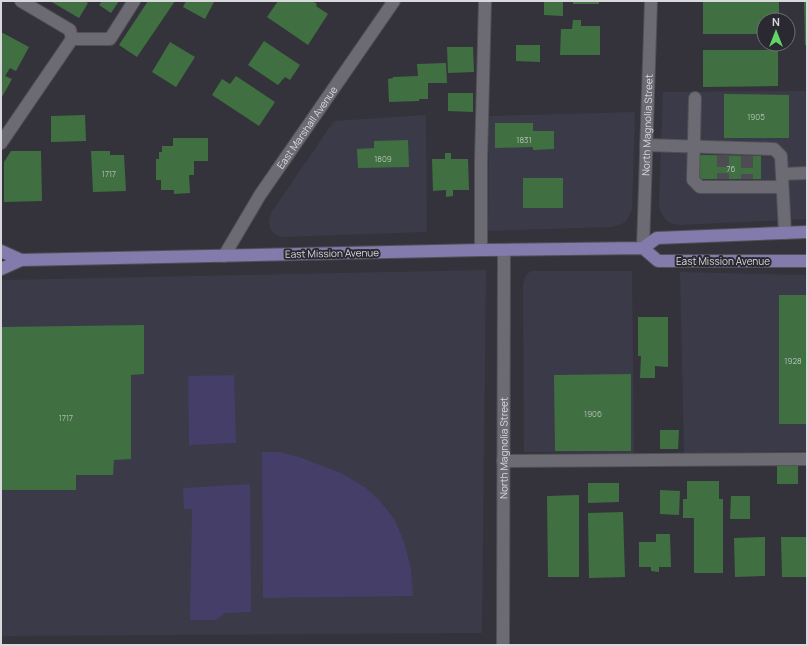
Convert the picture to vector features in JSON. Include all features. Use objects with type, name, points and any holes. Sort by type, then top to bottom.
[{"type":"main road","name":"East Mission Avenue","points":[[1,269],[21,260],[643,248],[658,238],[807,232]]},
{"type":"main road","name":"East Mission Avenue","points":[[643,248],[658,261],[807,261]]},
{"type":"main road","name":"East Mission Avenue","points":[[1,250],[21,260]]},
{"type":"street","points":[[1,142],[72,39],[70,30],[20,1]]},
{"type":"street","points":[[72,39],[110,39],[134,1]]},
{"type":"street","name":"East Marshall Avenue","points":[[224,256],[260,195],[394,1]]},
{"type":"street","points":[[481,250],[481,152],[485,1]]},
{"type":"street","name":"North Magnolia Street","points":[[643,248],[651,1]]},
{"type":"street","points":[[695,98],[693,180],[700,187],[723,183],[747,183],[782,187]]},
{"type":"street","points":[[646,145],[694,147],[723,152],[747,152],[774,149],[781,156],[785,233]]},
{"type":"street","points":[[782,174],[807,173]]},
{"type":"street","name":"North Magnolia Street","points":[[503,645],[504,250]]},
{"type":"street","points":[[503,461],[807,459]]},
{"type":"shaded area","points":[[807,91],[807,219],[681,225],[670,223],[666,220],[660,211],[659,203],[663,92]]},
{"type":"shaded area","points":[[635,112],[632,209],[627,220],[622,224],[612,227],[488,231],[489,116]]},
{"type":"shaded area","points":[[426,115],[427,232],[281,237],[270,229],[269,222],[271,213],[334,121]]},
{"type":"shaded area","points":[[486,270],[482,633],[1,636],[1,280]]},
{"type":"shaded area","points":[[531,271],[632,271],[634,453],[524,452],[523,284],[526,275]]},
{"type":"shaded area","points":[[680,272],[807,275],[807,451],[684,453]]},
{"type":"shaded area","points":[[234,375],[236,443],[189,445],[188,376]]},
{"type":"shaded area","points":[[262,452],[280,452],[299,457],[341,473],[366,488],[379,500],[395,520],[405,545],[411,569],[413,596],[263,598]]},
{"type":"shaded area","points":[[250,484],[251,612],[225,613],[216,620],[190,620],[192,509],[184,509],[183,488]]},
{"type":"building","points":[[50,1],[84,1],[88,3],[79,18]]},
{"type":"building","points":[[102,1],[119,1],[111,13],[99,5]]},
{"type":"building","points":[[148,1],[175,1],[137,57],[119,45]]},
{"type":"building","points":[[186,1],[214,2],[205,19],[183,7]]},
{"type":"building","points":[[278,1],[312,1],[317,4],[316,6],[328,14],[308,45],[267,17]]},
{"type":"building","points":[[544,1],[563,1],[563,16],[544,15]]},
{"type":"building","points":[[573,1],[599,1],[599,4],[573,4]]},
{"type":"building","points":[[703,1],[779,1],[779,12],[756,12],[756,34],[703,34]]},
{"type":"building","points":[[804,1],[807,1],[807,45],[805,45]]},
{"type":"building","points":[[573,20],[581,20],[581,26],[600,26],[600,55],[560,55],[561,29],[572,29]]},
{"type":"building","points":[[1,32],[29,47],[16,71],[10,68],[5,76],[12,79],[2,97],[1,96]]},
{"type":"building","points":[[264,41],[300,65],[290,80],[285,77],[278,85],[248,65]]},
{"type":"building","points":[[170,42],[195,57],[176,87],[152,72]]},
{"type":"building","points":[[516,45],[540,45],[540,62],[516,61]]},
{"type":"building","points":[[447,47],[473,47],[474,72],[448,73]]},
{"type":"building","points":[[703,50],[756,50],[756,52],[778,52],[778,86],[703,87]]},
{"type":"building","points":[[446,63],[447,83],[428,83],[428,99],[419,99],[419,101],[389,102],[388,79],[393,77],[418,76],[417,64]]},
{"type":"building","points":[[236,76],[275,102],[259,126],[212,95],[222,79],[230,84]]},
{"type":"building","points":[[448,93],[473,93],[473,112],[448,111]]},
{"type":"building","points":[[724,94],[789,95],[789,138],[724,138]]},
{"type":"building","points":[[85,115],[86,141],[51,142],[51,116]]},
{"type":"building","points":[[495,123],[533,123],[533,131],[554,131],[554,149],[533,150],[533,147],[495,148]]},
{"type":"building","points":[[173,138],[208,138],[208,161],[194,161],[194,175],[189,175],[190,193],[174,194],[174,190],[161,190],[161,180],[156,180],[156,159],[159,159],[159,152],[162,152],[162,146],[173,146]]},
{"type":"building","points":[[408,140],[409,167],[358,168],[357,149],[374,148],[374,141]]},
{"type":"building","points":[[11,151],[41,151],[42,201],[4,202],[4,162]]},
{"type":"building","points":[[91,151],[110,151],[110,155],[124,155],[126,191],[93,192]]},
{"type":"building","points":[[445,153],[451,153],[451,159],[468,159],[469,190],[453,190],[453,196],[446,197],[446,190],[433,191],[432,159],[445,159]]},
{"type":"building","points":[[700,155],[761,156],[761,179],[700,179]]},
{"type":"building","points":[[523,178],[563,178],[563,208],[523,208]]},
{"type":"building","points":[[779,295],[807,295],[807,424],[779,424]]},
{"type":"building","points":[[638,317],[668,317],[668,367],[655,366],[655,378],[640,378],[641,356],[638,356]]},
{"type":"building","points":[[144,325],[144,374],[131,375],[131,459],[114,460],[113,475],[76,475],[76,490],[1,490],[1,327]]},
{"type":"building","points":[[631,374],[631,451],[555,451],[554,375]]},
{"type":"building","points":[[660,430],[679,430],[678,449],[660,449]]},
{"type":"building","points":[[777,465],[798,465],[798,484],[777,484]]},
{"type":"building","points":[[687,481],[719,481],[719,499],[723,499],[723,573],[694,573],[694,518],[683,518],[683,499],[687,499]]},
{"type":"building","points":[[588,483],[619,483],[619,502],[588,503]]},
{"type":"building","points":[[660,490],[680,491],[679,515],[660,514]]},
{"type":"building","points":[[579,495],[579,577],[548,577],[547,496]]},
{"type":"building","points":[[731,496],[750,496],[750,519],[730,519]]},
{"type":"building","points":[[623,512],[625,577],[589,578],[588,513]]},
{"type":"building","points":[[656,534],[670,534],[671,567],[659,567],[659,572],[651,571],[651,567],[639,567],[639,542],[656,542]]},
{"type":"building","points":[[765,537],[765,576],[735,577],[734,538]]},
{"type":"building","points":[[781,537],[807,537],[807,577],[782,577]]},
{"type":"tunnel","points":[[723,155],[723,179]]},
{"type":"tunnel","points":[[747,156],[747,179]]}]
